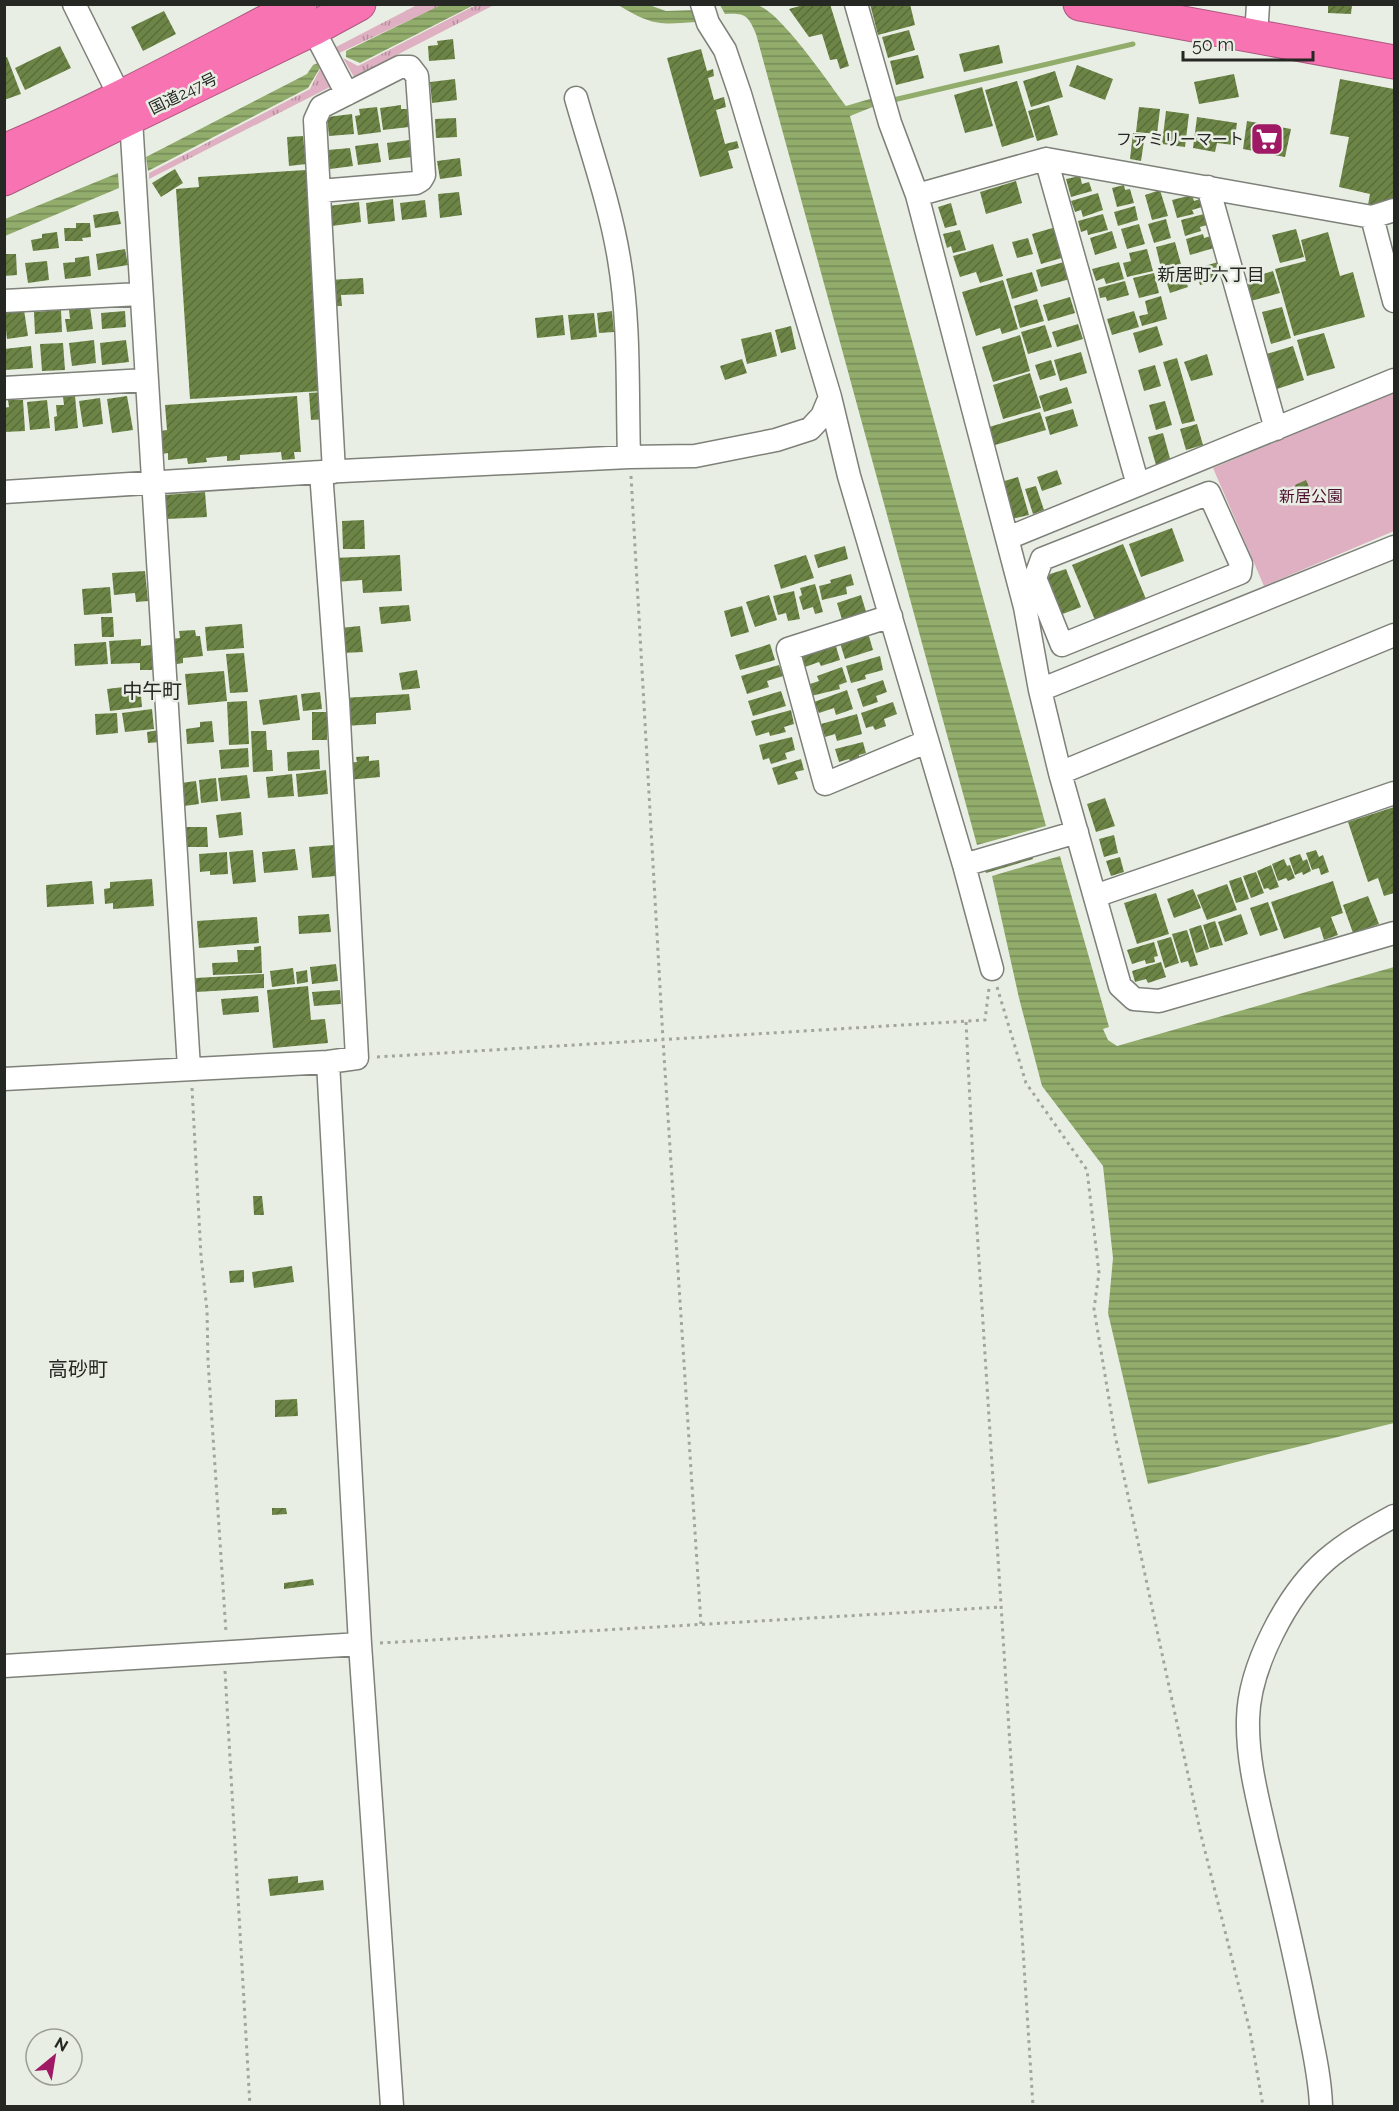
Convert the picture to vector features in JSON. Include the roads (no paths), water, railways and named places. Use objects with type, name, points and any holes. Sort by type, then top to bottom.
[{"type":"highway","name":"国道247号","points":[[4,151],[51,131],[126,108],[313,29],[359,4]]},
{"type":"highway","points":[[1091,6],[1395,62]]},
{"type":"highway","name":"国道247号","points":[[4,179],[126,108]]},
{"type":"street","points":[[74,4],[126,108],[132,153],[190,1068]]},
{"type":"street","points":[[856,4],[890,123],[917,195],[1008,538],[1060,773],[1120,986],[1134,999],[1159,1001],[1395,933]]},
{"type":"street","points":[[1256,37],[1258,4]]},
{"type":"street","points":[[705,14],[725,50],[740,94],[830,398],[849,476],[964,865],[992,969]]},
{"type":"street","points":[[313,29],[347,94]]},
{"type":"street","points":[[4,1079],[328,1062],[357,1058],[327,472],[315,120],[321,107],[400,67],[410,67],[417,76],[424,175],[421,180],[416,183],[319,191]]},
{"type":"street","points":[[576,98],[607,207],[619,259],[624,310],[629,457]]},
{"type":"street","points":[[917,195],[1046,159],[1371,217],[1395,210]]},
{"type":"street","points":[[1046,159],[1138,485]]},
{"type":"street","points":[[1208,188],[1276,429]]},
{"type":"street","points":[[1371,217],[1395,301]]},
{"type":"street","points":[[4,301],[140,294]]},
{"type":"street","points":[[4,388],[146,380]]},
{"type":"street","points":[[1008,538],[1395,380]]},
{"type":"street","points":[[4,492],[327,472],[629,457],[695,456],[776,440],[810,429],[822,416],[830,398]]},
{"type":"street","points":[[1209,493],[1241,564],[1240,573],[1109,625],[1062,645],[1035,578],[1042,559],[1209,493]]},
{"type":"street","points":[[1040,690],[1395,547]]},
{"type":"street","points":[[891,616],[788,649],[825,784],[926,742]]},
{"type":"street","points":[[1109,625],[1122,657]]},
{"type":"street","points":[[1060,773],[1395,635]]},
{"type":"street","points":[[1095,896],[1395,793]]},
{"type":"street","points":[[964,865],[1077,832]]},
{"type":"street","points":[[328,1062],[360,1644],[392,2106]]},
{"type":"street","points":[[1321,2106],[1313,2048],[1297,1965],[1250,1764],[1248,1717],[1256,1674],[1271,1634],[1295,1595],[1324,1561],[1361,1533],[1395,1516]]},
{"type":"street","points":[[4,1665],[360,1644]]},
{"type":"waterway","points":[[889,101],[1133,44]]},
{"type":"place","name":"ファミリーマート","points":[[1267,139]]},
{"type":"district","name":"新居町六丁目","points":[[1211,275]]},
{"type":"district","name":"中午町","points":[[152,691]]},
{"type":"district","name":"高砂町","points":[[78,1369]]},
{"type":"park label","name":"新居公園","points":[[1311,496]]}]
